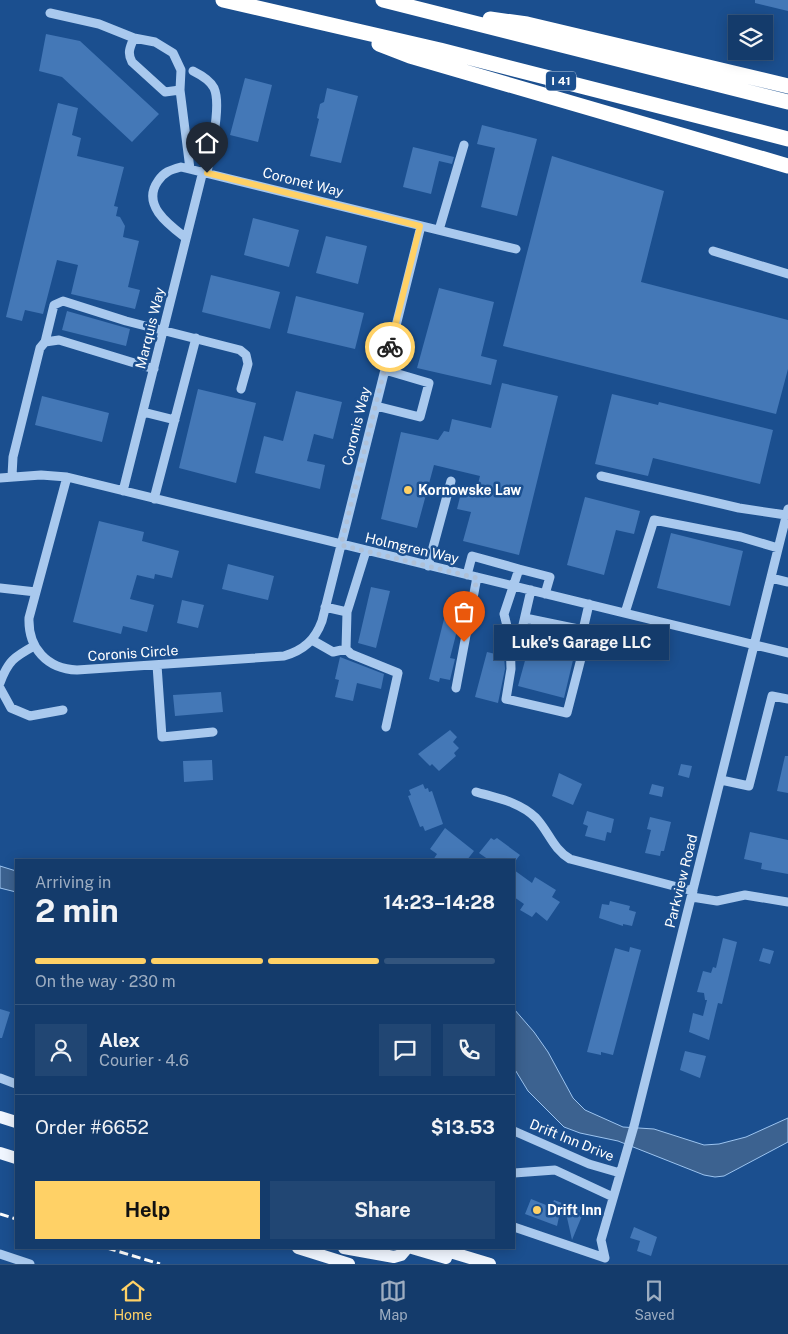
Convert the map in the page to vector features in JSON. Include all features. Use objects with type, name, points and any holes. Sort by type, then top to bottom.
[{"type":"highway","name":"I 41","points":[[224,0],[450,52],[788,139]]},
{"type":"highway","points":[[383,0],[788,102]]},
{"type":"highway","points":[[416,8],[527,24],[788,86]]},
{"type":"highway","points":[[333,26],[410,56],[788,166]]},
{"type":"main road","points":[[0,1117],[15,1122]]},
{"type":"main road","points":[[0,1153],[15,1158]]},
{"type":"main road","points":[[301,1249],[344,1263]]},
{"type":"main road","points":[[350,1249],[394,1257],[401,1255],[406,1249]]},
{"type":"main road","points":[[415,1249],[465,1264]]},
{"type":"main road","points":[[440,1249],[490,1264]]},
{"type":"street","points":[[50,13],[99,24],[134,38],[155,42],[173,53],[181,70],[180,90],[190,169]]},
{"type":"street","points":[[134,38],[129,50],[129,57],[132,62],[165,92],[180,90]]},
{"type":"street","name":"Marquis Way","points":[[123,491],[186,238],[205,172],[217,102],[214,87],[205,77],[193,71]]},
{"type":"street","points":[[439,230],[464,145]]},
{"type":"street","name":"Coronet Way","points":[[186,238],[165,222],[152,200],[155,186],[163,175],[170,170],[181,167],[516,249]]},
{"type":"street","name":"Coronis Way","points":[[341,545],[420,226]]},
{"type":"street","points":[[713,251],[788,274]]},
{"type":"street","points":[[12,476],[13,457],[40,348],[45,342],[54,305],[58,302],[240,350],[246,355],[248,364],[241,389]]},
{"type":"street","points":[[154,499],[196,338]]},
{"type":"street","points":[[45,342],[59,340],[154,369]]},
{"type":"street","points":[[376,406],[420,417],[429,383],[384,370]]},
{"type":"street","points":[[143,412],[175,420]]},
{"type":"street","name":"Holmgren Way","points":[[0,478],[41,475],[67,477],[477,578],[754,643],[788,653]]},
{"type":"street","points":[[601,476],[739,508],[787,512]]},
{"type":"street","points":[[0,683],[6,667],[15,656],[34,646],[28,628],[29,618],[67,477]]},
{"type":"street","points":[[428,566],[451,481]]},
{"type":"street","name":"Parkview Road","points":[[515,1227],[605,1258],[601,1240],[629,1146],[787,512]]},
{"type":"street","points":[[625,613],[654,520],[741,538],[778,548]]},
{"type":"street","points":[[341,545],[326,607],[318,631],[312,640],[333,652],[346,649]]},
{"type":"street","points":[[366,551],[347,612],[346,649],[351,654],[398,673],[386,727]]},
{"type":"street","points":[[467,575],[472,556],[550,577],[545,594]]},
{"type":"street","points":[[519,569],[504,614],[510,638],[511,669],[506,699],[567,713],[586,643],[582,630],[589,604]]},
{"type":"street","points":[[456,688],[477,578]]},
{"type":"street","points":[[771,578],[788,582]]},
{"type":"street","points":[[0,588],[36,592]]},
{"type":"street","points":[[510,638],[522,629],[532,590]]},
{"type":"street","points":[[326,607],[347,612]]},
{"type":"street","points":[[525,618],[582,630]]},
{"type":"street","name":"Coronis Circle","points":[[34,646],[47,661],[68,670],[284,656],[295,652],[312,640]]},
{"type":"street","points":[[157,665],[162,737],[213,732]]},
{"type":"street","points":[[0,688],[11,708],[30,716],[63,710]]},
{"type":"street","points":[[721,780],[749,786],[772,696],[788,700]]},
{"type":"street","points":[[476,792],[527,810],[537,819],[559,851],[570,859],[717,901],[744,895],[788,902]]},
{"type":"street","points":[[0,1078],[15,1084]]},
{"type":"street","name":"Drift Inn Drive","points":[[515,1131],[589,1164],[620,1173]]},
{"type":"street","points":[[515,1173],[555,1170],[613,1197]]},
{"type":"street","points":[[0,1254],[30,1264]]},
{"type":"water","points":[[0,866],[15,871],[15,892],[0,888]]},
{"type":"water","points":[[515,1010],[534,1032],[548,1052],[573,1098],[585,1110],[623,1127],[654,1129],[704,1145],[719,1144],[746,1137],[788,1118],[788,1142],[724,1176],[704,1175],[618,1141],[580,1133],[564,1127],[528,1091],[515,1070]]},
{"type":"building","points":[[755,0],[788,0],[788,11],[755,3]]},
{"type":"building","points":[[46,34],[80,41],[159,114],[132,142],[62,77],[39,71]]},
{"type":"building","points":[[245,78],[272,85],[258,142],[230,135]]},
{"type":"building","points":[[327,88],[358,96],[341,163],[310,156],[319,119],[317,118],[320,104],[324,102]]},
{"type":"building","points":[[58,103],[78,108],[72,135],[81,138],[77,156],[124,167],[114,206],[118,207],[116,216],[120,217],[125,226],[123,237],[139,241],[128,287],[140,290],[135,309],[71,294],[78,265],[57,260],[43,314],[25,310],[22,321],[6,317]]},
{"type":"building","points":[[482,125],[537,139],[517,216],[481,207],[495,148],[477,144]]},
{"type":"building","points":[[413,147],[454,157],[452,164],[439,161],[431,194],[403,187]]},
{"type":"building","points":[[552,156],[664,191],[641,282],[788,320],[788,369],[776,414],[503,346]]},
{"type":"building","points":[[253,218],[299,230],[289,267],[244,255]]},
{"type":"building","points":[[326,236],[367,246],[358,284],[316,273]]},
{"type":"building","points":[[211,275],[280,292],[270,329],[202,312]]},
{"type":"building","points":[[439,288],[494,302],[481,356],[497,360],[491,385],[417,368]]},
{"type":"building","points":[[296,296],[364,313],[355,349],[287,333]]},
{"type":"building","points":[[67,311],[130,329],[126,346],[62,330]]},
{"type":"building","points":[[502,383],[558,396],[519,555],[463,541],[471,512],[457,509],[462,489],[476,492],[480,476],[434,465],[417,528],[381,519],[401,432],[438,440],[444,431],[449,432],[452,419],[491,428]]},
{"type":"building","points":[[198,389],[256,403],[236,483],[179,468]]},
{"type":"building","points":[[296,391],[342,402],[333,439],[314,434],[307,461],[325,465],[320,489],[255,473],[264,436],[283,441]]},
{"type":"building","points":[[612,394],[658,405],[659,402],[773,430],[760,484],[653,458],[648,476],[595,464]]},
{"type":"building","points":[[42,396],[109,413],[102,442],[35,425]]},
{"type":"building","points":[[585,497],[640,511],[634,534],[616,530],[604,575],[567,565]]},
{"type":"building","points":[[99,521],[144,532],[142,541],[179,551],[172,578],[155,574],[154,579],[137,575],[130,599],[154,605],[147,632],[123,626],[121,634],[73,622]]},
{"type":"building","points":[[671,533],[743,551],[730,606],[657,588]]},
{"type":"building","points":[[228,564],[274,576],[268,600],[222,589]]},
{"type":"building","points":[[371,587],[390,591],[376,648],[358,643]]},
{"type":"building","points":[[182,600],[204,605],[198,628],[177,623]]},
{"type":"building","points":[[447,607],[462,611],[450,658],[455,659],[450,680],[440,678],[439,682],[429,679]]},
{"type":"building","points":[[534,628],[578,639],[564,698],[518,686]]},
{"type":"building","points":[[487,652],[504,656],[505,669],[498,703],[475,697]]},
{"type":"building","points":[[340,657],[384,674],[381,689],[357,683],[353,701],[335,697],[339,680],[335,679]]},
{"type":"building","points":[[221,692],[223,712],[175,716],[173,695]]},
{"type":"building","points":[[450,730],[457,737],[453,742],[459,748],[454,753],[456,756],[439,771],[432,764],[430,766],[418,754]]},
{"type":"building","points":[[785,756],[788,756],[788,793],[777,791]]},
{"type":"building","points":[[212,760],[213,780],[184,782],[183,761]]},
{"type":"building","points":[[681,764],[692,766],[689,778],[678,775]]},
{"type":"building","points":[[559,773],[582,784],[573,805],[552,796]]},
{"type":"building","points":[[423,784],[425,789],[428,788],[429,792],[432,791],[443,824],[425,831],[423,826],[420,827],[408,796],[411,795],[409,790]]},
{"type":"building","points":[[652,784],[664,787],[662,797],[649,794]]},
{"type":"building","points":[[587,811],[614,819],[611,833],[607,832],[605,841],[585,836],[588,826],[583,824]]},
{"type":"building","points":[[650,817],[671,822],[664,851],[661,851],[660,856],[645,853],[651,830],[647,829]]},
{"type":"building","points":[[445,828],[474,851],[468,859],[434,859],[437,854],[430,849]]},
{"type":"building","points":[[750,832],[788,840],[788,874],[761,869],[762,863],[744,859]]},
{"type":"building","points":[[491,838],[494,840],[497,838],[520,855],[516,860],[488,859],[479,853]]},
{"type":"building","points":[[515,871],[532,883],[535,877],[556,890],[552,897],[560,902],[547,921],[536,912],[532,917],[520,910],[524,904],[515,898]]},
{"type":"building","points":[[610,901],[630,906],[629,910],[636,912],[632,926],[623,924],[623,926],[599,918],[602,904],[609,905]]},
{"type":"building","points":[[723,938],[737,942],[722,1004],[718,1003],[709,1040],[689,1032],[693,1013],[703,1016],[707,1000],[705,1000],[704,993],[697,992],[703,971],[711,973],[713,967],[716,968]]},
{"type":"building","points":[[630,947],[641,950],[613,1055],[601,1052],[601,1055],[587,1052],[615,948],[629,952]]},
{"type":"building","points":[[763,948],[774,951],[770,964],[759,961]]},
{"type":"building","points":[[0,1009],[10,1012],[2,1038],[0,1038]]},
{"type":"building","points":[[685,1051],[706,1056],[700,1078],[680,1070]]},
{"type":"building","points":[[531,1199],[551,1207],[554,1200],[562,1203],[557,1226],[525,1214]]},
{"type":"building","points":[[564,1204],[584,1211],[572,1240]]},
{"type":"building","points":[[634,1227],[657,1237],[651,1256],[637,1251],[640,1241],[630,1238]]},
{"type":"railway","points":[[0,1214],[15,1219]]},
{"type":"railway","points":[[110,1249],[160,1264]]},
{"type":"way so far","points":[[390,347],[341,545],[477,578],[464,642]]},
{"type":"place","name":"Kornowske Law","points":[[408,490]]},
{"type":"place","name":"Luke's Garage LLC","points":[[464,642]]},
{"type":"place","name":"Drift Inn","points":[[537,1210]]},
{"type":"route","points":[[207,173],[420,226],[390,347]]}]
